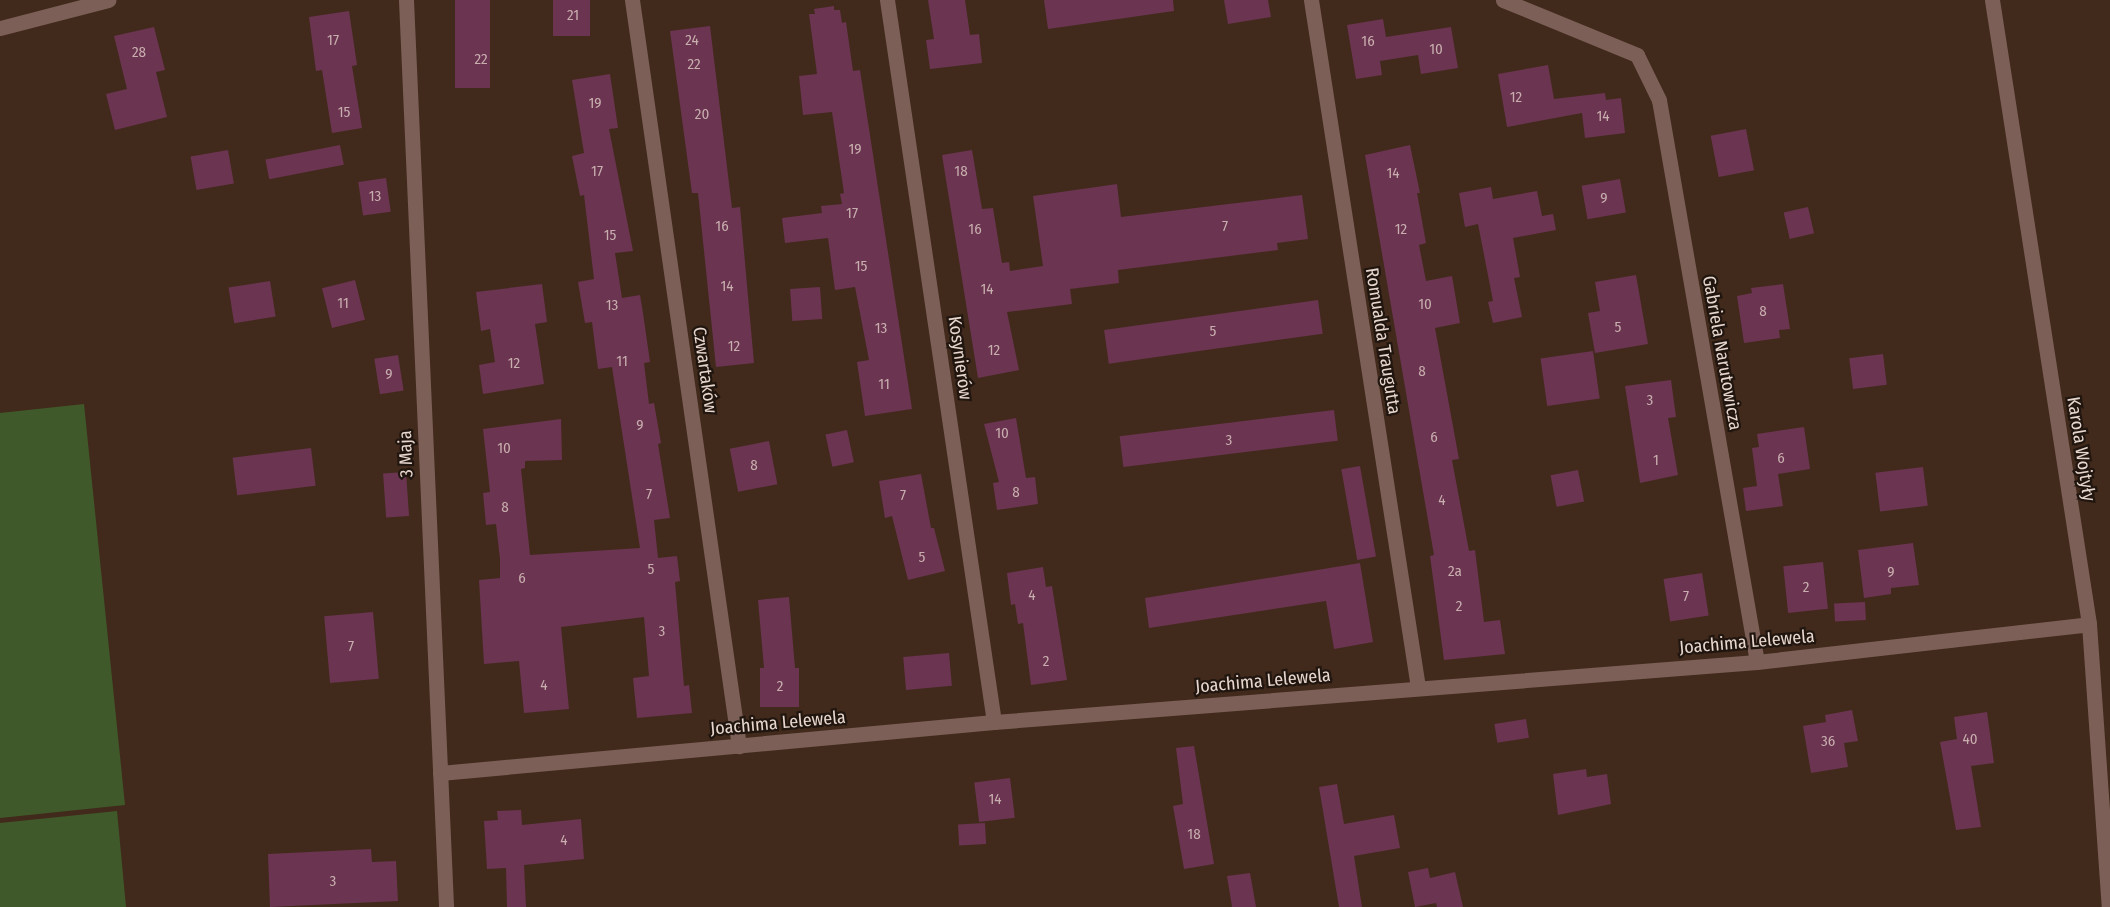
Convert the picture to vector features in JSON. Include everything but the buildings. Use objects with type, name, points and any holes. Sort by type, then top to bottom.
[{"type":"street","points":[[0,28],[108,0]]},
{"type":"street","name":"3 Maja","points":[[406,0],[446,907]]},
{"type":"street","name":"Czwartaków","points":[[632,0],[739,746]]},
{"type":"street","name":"Kosynierów","points":[[887,0],[994,722]]},
{"type":"street","name":"Romualda Traugutta","points":[[1311,0],[1418,687]]},
{"type":"street","name":"Gabriela Narutowicza","points":[[1503,0],[1637,55],[1659,100],[1756,662]]},
{"type":"street","name":"Karola Wojtyły","points":[[1992,0],[2089,624],[2109,907]]},
{"type":"street","name":"Joachima Lelewela","points":[[440,773],[994,722],[1756,662],[2089,624]]},
{"type":"green space","points":[[84,404],[125,805],[0,818],[0,413]]},
{"type":"green space","points":[[117,811],[126,907],[0,907],[0,823]]}]
